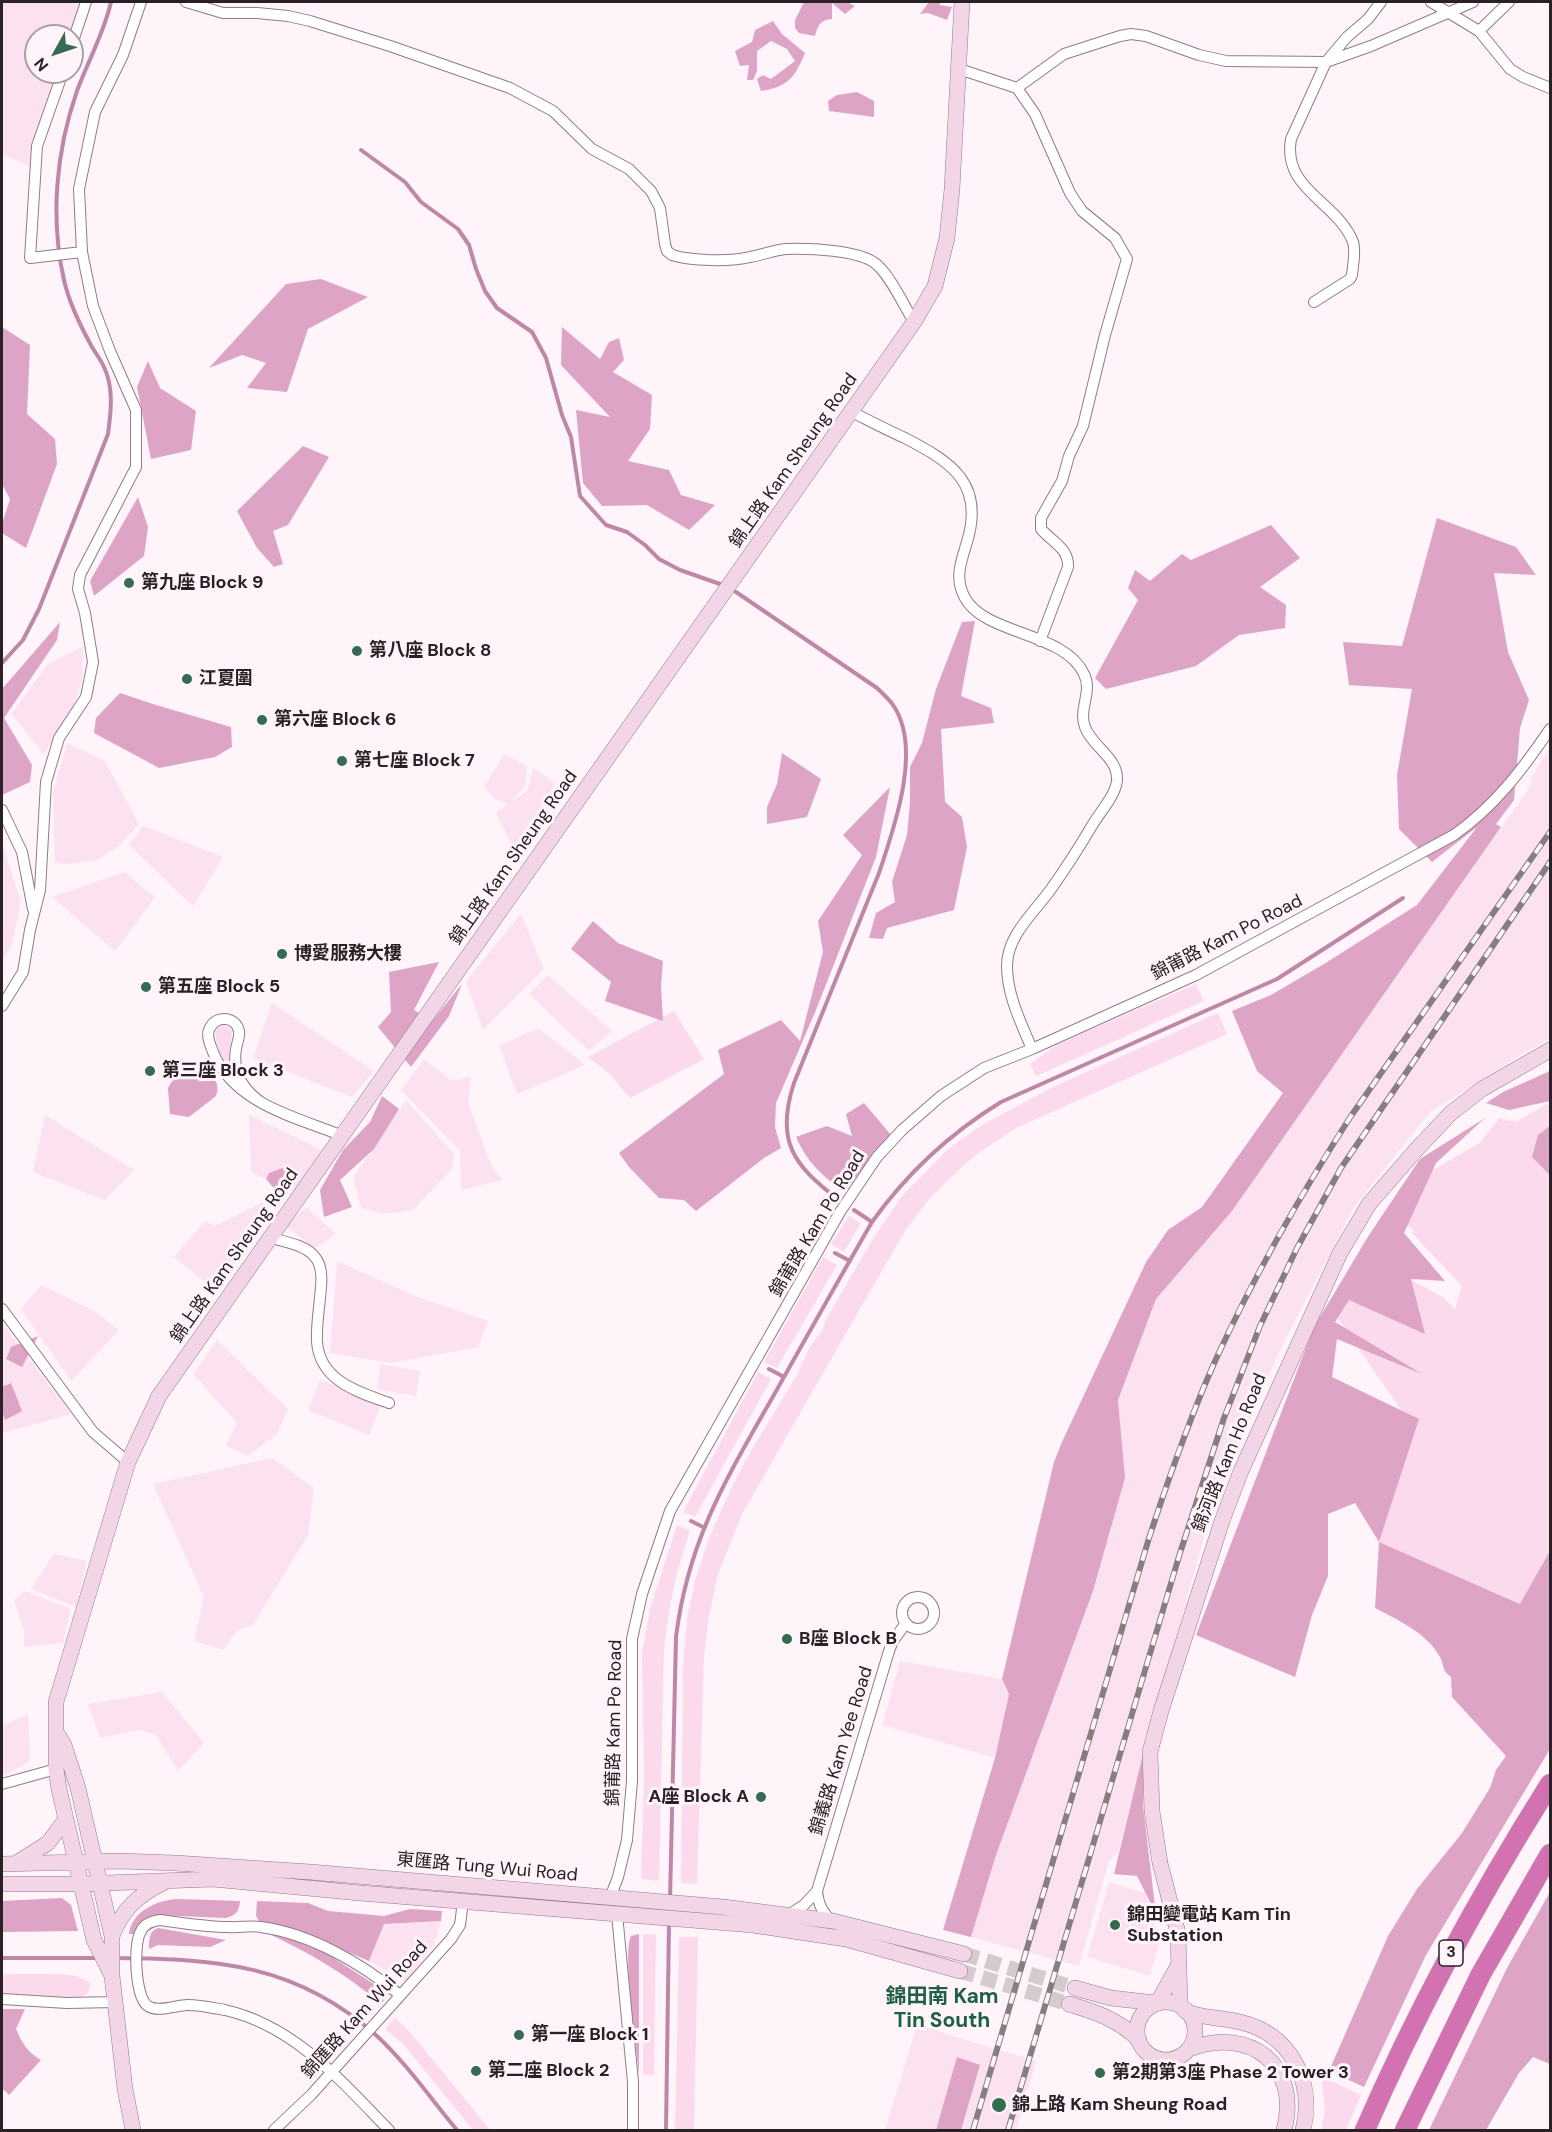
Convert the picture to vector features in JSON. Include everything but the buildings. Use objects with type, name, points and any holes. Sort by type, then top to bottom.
[{"type":"highway","name":"3","points":[[1365,2130],[1404,2044],[1454,1947],[1481,1898],[1551,1784]]},
{"type":"highway","name":"3","points":[[1405,2130],[1481,1974],[1551,1854]]},
{"type":"main road","name":"錦上路 Kam Sheung Road","points":[[113,1981],[94,1940],[66,1819],[56,1769],[56,1702],[128,1462],[159,1396],[852,412],[914,322],[935,286],[947,238],[952,189],[962,2]]},
{"type":"main road","name":"錦河路 Kam Ho Road","points":[[1183,2009],[1175,1917],[1160,1863],[1152,1811],[1150,1752],[1211,1555],[1241,1471],[1340,1253],[1369,1204],[1451,1113],[1482,1089],[1551,1050]]},
{"type":"main road","name":"錦上路 Kam Sheung Road","points":[[56,1731],[64,1745],[78,1788],[112,1936],[113,1981],[125,2089],[133,2130]]},
{"type":"main road","points":[[8,1864],[48,1843],[66,1819]]},
{"type":"main road","name":"東匯路 Tung Wui Road","points":[[8,1864],[96,1861],[310,1872],[616,1904],[720,1923],[765,1926],[826,1935],[875,1946],[960,1971]]},
{"type":"main road","name":"東匯路 Tung Wui Road","points":[[2,1884],[80,1884],[213,1879],[463,1901],[723,1907],[833,1921],[964,1954]]},
{"type":"main road","points":[[112,1936],[118,1920],[132,1902],[141,1894],[165,1881]]},
{"type":"main road","points":[[1139,2040],[1139,2021],[1148,2008],[1157,2002],[1178,1966]]},
{"type":"main road","points":[[1075,1988],[1111,1998],[1169,2002],[1199,2016],[1254,2026],[1272,2036],[1282,2044],[1296,2063],[1304,2084],[1306,2114],[1303,2130]]},
{"type":"main road","points":[[1069,2004],[1111,2018],[1139,2040],[1150,2054],[1164,2060],[1179,2057],[1189,2049],[1206,2043],[1229,2041],[1247,2045],[1262,2053],[1276,2069],[1285,2089],[1287,2112],[1284,2130]]},
{"type":"main road","points":[[1183,2009],[1194,2026],[1189,2049]]},
{"type":"street","points":[[79,24],[86,2]]},
{"type":"street","points":[[2,1006],[23,972],[40,890],[46,782],[58,738],[86,697],[93,662],[85,613],[78,589],[80,575],[136,467],[136,410],[93,306],[82,252],[79,189],[95,112],[123,55],[141,2]]},
{"type":"street","points":[[186,2],[224,13],[257,13],[310,21],[510,88],[554,111],[592,149],[629,169],[651,191],[660,208],[667,251],[672,255],[710,259],[747,258],[785,249],[835,251],[860,255],[869,259],[885,273],[914,322]]},
{"type":"street","points":[[1314,302],[1350,279],[1354,244],[1335,215],[1310,192],[1294,171],[1289,153],[1291,139],[1326,62],[1347,37],[1368,19],[1381,2]]},
{"type":"street","points":[[1431,2],[1479,31],[1510,69],[1523,77],[1551,87]]},
{"type":"street","points":[[1017,88],[1064,54],[1094,43],[1131,34],[1146,36],[1199,55],[1226,61],[1326,62],[1371,46],[1473,2]]},
{"type":"street","points":[[1479,31],[1509,2]]},
{"type":"street","points":[[959,69],[1017,88],[1035,114],[1070,193],[1082,211],[1115,238],[1127,259],[1105,335],[1083,426],[1069,456],[1062,481],[1041,518],[1041,529],[1064,550],[1069,561],[1040,641]]},
{"type":"street","points":[[59,84],[37,146],[30,258],[82,252]]},
{"type":"street","points":[[852,412],[931,452],[958,473],[966,485],[972,505],[971,528],[958,572],[958,581],[963,595],[979,614],[1057,647],[1083,671],[1088,688],[1083,710],[1085,728],[1113,765],[1117,781],[1115,788],[1074,856],[1020,928],[1008,956],[1007,966],[1012,996],[1032,1049]]},
{"type":"street","name":"錦莆路 Kam Po Road","points":[[633,2130],[633,2082],[616,1904],[618,1877],[627,1840],[632,1780],[632,1639],[642,1594],[670,1511],[840,1212],[877,1157],[902,1130],[961,1081],[984,1068],[1032,1049],[1196,975],[1454,835],[1479,816],[1509,786],[1551,729]]},
{"type":"street","points":[[2,810],[22,852],[34,912]]},
{"type":"street","points":[[262,1103],[245,1089],[238,1076],[236,1053],[239,1032],[237,1025],[231,1021],[218,1019],[212,1023],[208,1036],[216,1059],[236,1086],[262,1103],[343,1136]]},
{"type":"street","points":[[272,1238],[307,1250],[320,1266],[321,1288],[317,1340],[325,1368],[332,1376],[353,1390],[389,1403]]},
{"type":"street","points":[[2,1309],[93,1432],[128,1462]]},
{"type":"street","name":"錦義路 Kam Yee Road","points":[[817,1891],[889,1651],[906,1623]]},
{"type":"street","points":[[2,1784],[56,1769]]},
{"type":"street","points":[[790,1914],[804,1905],[817,1891]]},
{"type":"street","points":[[817,1891],[822,1910],[833,1921]]},
{"type":"street","name":"錦匯路 Kam Wui Road","points":[[274,2130],[332,2072],[457,1932],[463,1913],[463,1901]]},
{"type":"street","points":[[389,2130],[332,2072],[288,2036],[257,2020],[206,2007],[188,2005],[155,2009],[148,2006],[143,2001],[138,1983],[137,1944],[140,1932],[151,1921],[160,1920],[229,1928],[259,1926],[292,1935],[329,1950],[377,1977],[400,1995]]},
{"type":"street","points":[[2,1999],[68,2003],[116,2002]]},
{"type":"shaded area","points":[[2,2],[81,2],[74,24],[24,24],[24,84],[55,84],[31,167],[2,154]]},
{"type":"shaded area","points":[[804,2],[847,2],[855,6],[845,14],[832,3],[832,19],[820,24],[815,36],[799,33],[795,28],[795,20]]},
{"type":"shaded area","points":[[929,2],[941,2],[939,5],[952,7],[947,20],[928,13],[920,14]]},
{"type":"shaded area","points":[[773,21],[782,34],[805,53],[789,80],[778,87],[761,91],[757,79],[763,75],[771,79],[795,61],[787,49],[771,41],[757,51],[757,71],[753,80],[747,80],[749,65],[740,66],[735,51],[752,42],[755,30]]},
{"type":"shaded area","points":[[857,92],[874,101],[874,117],[829,111],[828,101],[837,95]]},
{"type":"shaded area","points":[[321,279],[368,297],[308,329],[287,392],[247,388],[266,363],[242,355],[209,368],[286,284]]},
{"type":"shaded area","points":[[2,327],[30,345],[27,414],[55,439],[57,464],[26,548],[2,533],[2,524],[10,499],[2,484]]},
{"type":"shaded area","points":[[562,327],[600,359],[609,342],[619,338],[624,360],[613,372],[652,395],[650,429],[628,461],[669,470],[681,495],[715,505],[689,530],[647,505],[602,506],[583,483],[576,410],[610,417],[561,365]]},
{"type":"shaded area","points":[[148,361],[160,388],[196,411],[191,450],[151,459],[137,387]]},
{"type":"shaded area","points":[[303,446],[329,457],[288,525],[273,531],[283,564],[274,567],[257,548],[237,511]]},
{"type":"shaded area","points":[[138,497],[148,527],[144,556],[94,596],[90,581]]},
{"type":"shaded area","points":[[1437,518],[1516,547],[1536,575],[1494,573],[1508,652],[1529,700],[1520,728],[1514,800],[1496,824],[1501,827],[1232,1211],[1156,1299],[1118,1400],[1125,1478],[1093,1591],[996,1855],[971,1937],[943,1930],[995,1758],[1009,1694],[1002,1679],[1054,1462],[1062,1442],[1146,1262],[1168,1230],[1202,1207],[1283,1093],[1257,1071],[1232,1011],[1271,995],[1417,905],[1477,827],[1432,862],[1399,829],[1397,775],[1412,689],[1349,685],[1343,642],[1402,646]]},
{"type":"shaded area","points":[[1271,525],[1300,558],[1260,587],[1286,605],[1285,628],[1239,635],[1196,666],[1106,689],[1095,678],[1138,600],[1128,588],[1135,570],[1150,581],[1182,554],[1191,560]]},
{"type":"shaded area","points":[[975,621],[961,696],[991,708],[994,723],[941,729],[945,802],[962,817],[967,847],[954,910],[887,928],[883,939],[869,938],[876,913],[895,902],[892,882],[907,835],[910,767],[922,743],[936,689],[962,622]]},
{"type":"shaded area","points":[[60,622],[57,640],[4,718],[32,765],[30,782],[2,795],[2,689]]},
{"type":"shaded area","points":[[83,646],[82,681],[74,704],[44,754],[11,714],[48,664]]},
{"type":"shaded area","points":[[120,693],[231,727],[232,747],[215,757],[159,768],[94,733],[96,718]]},
{"type":"shaded area","points":[[67,743],[105,761],[139,824],[119,846],[97,860],[68,864],[55,863],[53,792]]},
{"type":"shaded area","points":[[1550,747],[1550,1039],[1430,1112],[1354,1207],[1280,1350],[1211,1511],[1118,1851],[1109,1861],[1079,1966],[971,1937],[996,1855],[1093,1591],[1125,1478],[1118,1400],[1156,1299],[1232,1211],[1529,788],[1532,776]]},
{"type":"shaded area","points":[[782,753],[821,779],[807,817],[767,824],[767,807],[777,784]]},
{"type":"shaded area","points":[[504,754],[527,766],[525,786],[511,802],[527,791],[533,768],[555,783],[518,857],[496,813],[508,804],[496,800],[484,787]]},
{"type":"shaded area","points":[[890,787],[876,857],[816,1010],[776,1103],[775,1127],[781,1148],[764,1158],[696,1211],[684,1200],[659,1198],[629,1167],[619,1153],[724,1074],[718,1050],[781,1020],[800,1041],[823,952],[818,921],[862,855],[843,835]]},
{"type":"shaded area","points":[[143,826],[223,857],[193,906],[129,845]]},
{"type":"shaded area","points":[[2,843],[21,902],[12,944],[2,963]]},
{"type":"shaded area","points":[[124,872],[155,897],[115,951],[52,897]]},
{"type":"shaded area","points":[[521,914],[544,969],[483,1030],[466,981]]},
{"type":"shaded area","points":[[593,921],[618,943],[663,961],[661,986],[663,1021],[605,1001],[611,982],[571,949]]},
{"type":"shaded area","points":[[439,962],[414,1010],[432,1021],[462,984],[449,1016],[411,1067],[378,1027],[391,1012],[389,972]]},
{"type":"shaded area","points":[[548,975],[612,1031],[589,1051],[529,994]]},
{"type":"shaded area","points":[[1196,984],[1204,1001],[1036,1076],[1030,1064],[1058,1044]]},
{"type":"shaded area","points":[[272,1003],[374,1071],[352,1097],[253,1058]]},
{"type":"shaded area","points":[[674,1011],[704,1059],[630,1098],[609,1073],[588,1057]]},
{"type":"shaded area","points":[[1218,1013],[1227,1034],[1016,1128],[964,1165],[931,1197],[906,1229],[742,1514],[718,1574],[709,1615],[704,1657],[697,1884],[681,1883],[683,1666],[687,1619],[695,1581],[709,1538],[745,1461],[797,1375],[810,1346],[822,1331],[825,1321],[874,1237],[902,1196],[949,1148],[984,1124],[1055,1086]]},
{"type":"shaded area","points":[[224,1025],[231,1029],[232,1033],[229,1053],[230,1069],[216,1038],[217,1028]]},
{"type":"shaded area","points":[[538,1028],[585,1065],[517,1094],[499,1046]]},
{"type":"shaded area","points":[[424,1059],[452,1081],[471,1077],[468,1102],[491,1165],[502,1180],[461,1190],[460,1151],[401,1090]]},
{"type":"shaded area","points":[[1550,1071],[1550,1101],[1509,1110],[1486,1103],[1503,1092]]},
{"type":"shaded area","points":[[204,1074],[212,1077],[216,1082],[218,1088],[216,1096],[189,1117],[170,1114],[168,1088],[175,1076],[184,1079]]},
{"type":"shaded area","points":[[382,1096],[399,1109],[374,1149],[340,1180],[352,1207],[324,1217],[320,1190],[343,1150],[370,1122]]},
{"type":"shaded area","points":[[406,1100],[455,1155],[451,1170],[413,1210],[384,1214],[361,1208],[353,1177]]},
{"type":"shaded area","points":[[1550,1102],[1550,1551],[1521,1604],[1379,1542],[1415,1430],[1332,1310],[1373,1259],[1444,1298],[1455,1309],[1462,1286],[1412,1233],[1414,1230],[1398,1220],[1417,1179],[1480,1143],[1499,1118],[1516,1122]]},
{"type":"shaded area","points":[[864,1103],[891,1135],[874,1153],[845,1192],[816,1168],[796,1137],[827,1126],[852,1136],[846,1114]]},
{"type":"shaded area","points":[[45,1115],[134,1170],[105,1200],[33,1172]]},
{"type":"shaded area","points":[[249,1115],[322,1150],[294,1191],[251,1172]]},
{"type":"shaded area","points":[[1485,1118],[1436,1163],[1404,1233],[1445,1281],[1411,1279],[1425,1334],[1349,1300],[1335,1322],[1422,1374],[1337,1339],[1332,1377],[1419,1419],[1379,1542],[1355,1503],[1328,1514],[1328,1576],[1312,1615],[1295,1677],[1196,1635],[1314,1327],[1369,1235],[1420,1159]]},
{"type":"shaded area","points":[[1550,1126],[1550,1175],[1532,1157],[1538,1135]]},
{"type":"shaded area","points":[[288,1166],[295,1184],[277,1192],[266,1179],[269,1173]]},
{"type":"shaded area","points":[[263,1202],[269,1206],[212,1288],[174,1257],[205,1221],[215,1226]]},
{"type":"shaded area","points":[[306,1207],[336,1234],[315,1248],[285,1226]]},
{"type":"shaded area","points":[[849,1216],[861,1223],[844,1252],[831,1244]]},
{"type":"shaded area","points":[[823,1257],[837,1265],[777,1368],[764,1362]]},
{"type":"shaded area","points":[[337,1261],[415,1296],[488,1321],[478,1347],[391,1363],[330,1353]]},
{"type":"shaded area","points":[[41,1285],[94,1311],[119,1330],[71,1381],[21,1309]]},
{"type":"shaded area","points":[[2,1323],[71,1414],[2,1433]]},
{"type":"shaded area","points":[[38,1336],[22,1367],[6,1359],[11,1347]]},
{"type":"shaded area","points":[[217,1340],[288,1409],[277,1434],[248,1456],[226,1445],[237,1423],[193,1374]]},
{"type":"shaded area","points":[[381,1364],[420,1371],[416,1396],[377,1389]]},
{"type":"shaded area","points":[[758,1372],[771,1379],[695,1517],[683,1512]]},
{"type":"shaded area","points":[[320,1380],[381,1404],[369,1435],[308,1410]]},
{"type":"shaded area","points":[[11,1383],[22,1411],[5,1420],[2,1412],[2,1387]]},
{"type":"shaded area","points":[[272,1458],[314,1488],[308,1535],[253,1625],[237,1630],[223,1650],[194,1641],[204,1597],[153,1484]]},
{"type":"shaded area","points":[[677,1525],[690,1531],[670,1605],[664,1649],[659,1881],[641,1879],[644,1776],[642,1653],[650,1609]]},
{"type":"shaded area","points":[[1379,1542],[1520,1604],[1550,1551],[1550,1749],[1426,1955],[1364,2087],[1329,2071],[1388,1936],[1417,1889],[1462,1833],[1490,1788],[1496,1770],[1506,1756],[1452,1697],[1451,1677],[1444,1670],[1440,1657],[1428,1641],[1411,1628],[1375,1608]]},
{"type":"shaded area","points":[[54,1554],[87,1561],[76,1607],[31,1589]]},
{"type":"shaded area","points":[[25,1591],[71,1609],[63,1643],[24,1647],[24,1632],[14,1600]]},
{"type":"shaded area","points":[[900,1661],[1002,1679],[1009,1694],[995,1758],[882,1725]]},
{"type":"shaded area","points":[[162,1692],[204,1743],[178,1771],[155,1734],[139,1730],[100,1738],[88,1704]]},
{"type":"shaded area","points":[[28,1714],[30,1761],[2,1775],[2,1726]]},
{"type":"shaded area","points":[[1145,1746],[1143,1806],[1156,1914],[1137,1876],[1114,1874]]},
{"type":"shaded area","name":"錦田變電站 Kam Tin Substation","points":[[1109,1882],[1145,1893],[1160,1941],[1150,1976],[1087,1957]]},
{"type":"shaded area","points":[[1550,1892],[1550,2064],[1533,2057],[1519,2073],[1486,2130],[1429,2130],[1507,1968]]},
{"type":"shaded area","points":[[62,1898],[71,1905],[78,1931],[2,1932],[2,1901]]},
{"type":"shaded area","points":[[176,1899],[240,1901],[236,1912],[226,1918],[153,1915],[143,1921],[137,1934],[129,1934],[131,1926],[140,1913],[153,1905]]},
{"type":"shaded area","points":[[257,1901],[308,1903],[328,1911],[384,1916],[410,1909],[442,1911],[441,1921],[384,1924],[369,1961],[296,1930],[259,1921],[256,1916]]},
{"type":"shaded area","points":[[441,1921],[434,1945],[406,1981],[369,1961],[384,1924]]},
{"type":"shaded area","points":[[158,1928],[226,1940],[210,1947],[158,1945],[149,1949],[151,1934]]},
{"type":"shaded area","points":[[270,1932],[329,1955],[380,1988],[385,1999],[381,2004],[341,1974],[269,1934]]},
{"type":"shaded area","points":[[639,1934],[639,2074],[628,1961],[631,1936]]},
{"type":"shaded area","points":[[643,1934],[656,1935],[654,2075],[643,2075]]},
{"type":"shaded area","points":[[679,1937],[698,1937],[694,2130],[675,2130]]},
{"type":"shaded area","points":[[2,1974],[58,1974],[76,1976],[91,1983],[88,1993],[77,2000],[2,1995]]},
{"type":"shaded area","points":[[2,2009],[25,2009],[16,2029],[26,2047],[41,2060],[9,2095],[2,2088]]},
{"type":"shaded area","points":[[395,2018],[410,2032],[490,2130],[473,2130],[404,2045],[385,2029]]},
{"type":"shaded area","points":[[917,2025],[1036,2061],[1016,2130],[885,2130]]},
{"type":"shaded area","points":[[957,2057],[980,2065],[961,2130],[936,2130]]},
{"type":"shaded area","points":[[1321,2076],[1361,2095],[1346,2130],[1321,2130],[1325,2111]]},
{"type":"waterway","points":[[2,663],[23,640],[39,609],[108,434],[111,409],[109,383],[103,364],[76,315],[66,289],[60,257],[56,209],[60,161],[70,114],[111,2]]},
{"type":"waterway","points":[[361,150],[405,182],[421,202],[458,229],[469,245],[485,291],[497,308],[532,332],[546,358],[562,415],[571,437],[580,496],[606,525],[627,532],[659,559],[680,570],[720,584]]},
{"type":"waterway","points":[[736,592],[877,688],[893,705],[902,723],[906,743],[903,788],[885,855],[794,1083],[789,1103],[787,1121],[792,1150],[810,1175],[839,1200]]},
{"type":"waterway","points":[[670,1900],[676,1637],[690,1569],[712,1509],[726,1481],[872,1222],[885,1204],[914,1171],[947,1141],[1001,1102],[1277,979],[1403,898]]},
{"type":"waterway","points":[[854,1210],[872,1222]]},
{"type":"waterway","points":[[835,1253],[850,1261]]},
{"type":"waterway","points":[[769,1369],[784,1377]]},
{"type":"waterway","points":[[691,1521],[703,1527]]},
{"type":"waterway","points":[[666,2130],[669,1923]]},
{"type":"waterway","points":[[2,1958],[100,1958]]},
{"type":"waterway","points":[[116,1958],[189,1960],[222,1964],[255,1970],[286,1980],[317,1994],[347,2012],[377,2036],[409,2070],[457,2130]]},
{"type":"tunnel","points":[[964,1954],[1075,1988]]},
{"type":"tunnel","points":[[960,1971],[1069,2004]]},
{"type":"railway","points":[[973,2130],[1149,1538],[1180,1447],[1216,1359],[1279,1235],[1351,1116],[1550,832]]},
{"type":"railway","points":[[1008,2130],[1180,1553],[1224,1418],[1260,1326],[1297,1248],[1341,1168],[1550,862]]},
{"type":"place","name":"第九座 Block 9","points":[[129,583]]},
{"type":"place","name":"第八座 Block 8","points":[[357,651]]},
{"type":"place","name":"江夏圍","points":[[187,679]]},
{"type":"place","name":"第六座 Block 6","points":[[262,720]]},
{"type":"place","name":"第七座 Block 7","points":[[342,761]]},
{"type":"place","name":"博愛服務大樓","points":[[282,954]]},
{"type":"place","name":"第五座 Block 5","points":[[146,987]]},
{"type":"place","name":"第三座 Block 3","points":[[150,1071]]},
{"type":"place","name":"B座 Block B","points":[[787,1639]]},
{"type":"place","name":"A座 Block A","points":[[761,1797]]},
{"type":"place","name":"錦田變電站 Kam Tin Substation","points":[[1115,1925]]},
{"type":"place","name":"第一座 Block 1","points":[[519,2035]]},
{"type":"place","name":"第二座 Block 2","points":[[476,2071]]},
{"type":"place","name":"第2期第3座 Phase 2 Tower 3","points":[[1100,2073]]},
{"type":"place","name":"錦上路 Kam Sheung Road","points":[[999,2105]]},
{"type":"district","name":"錦田南 Kam Tin South","points":[[942,2009]]}]
